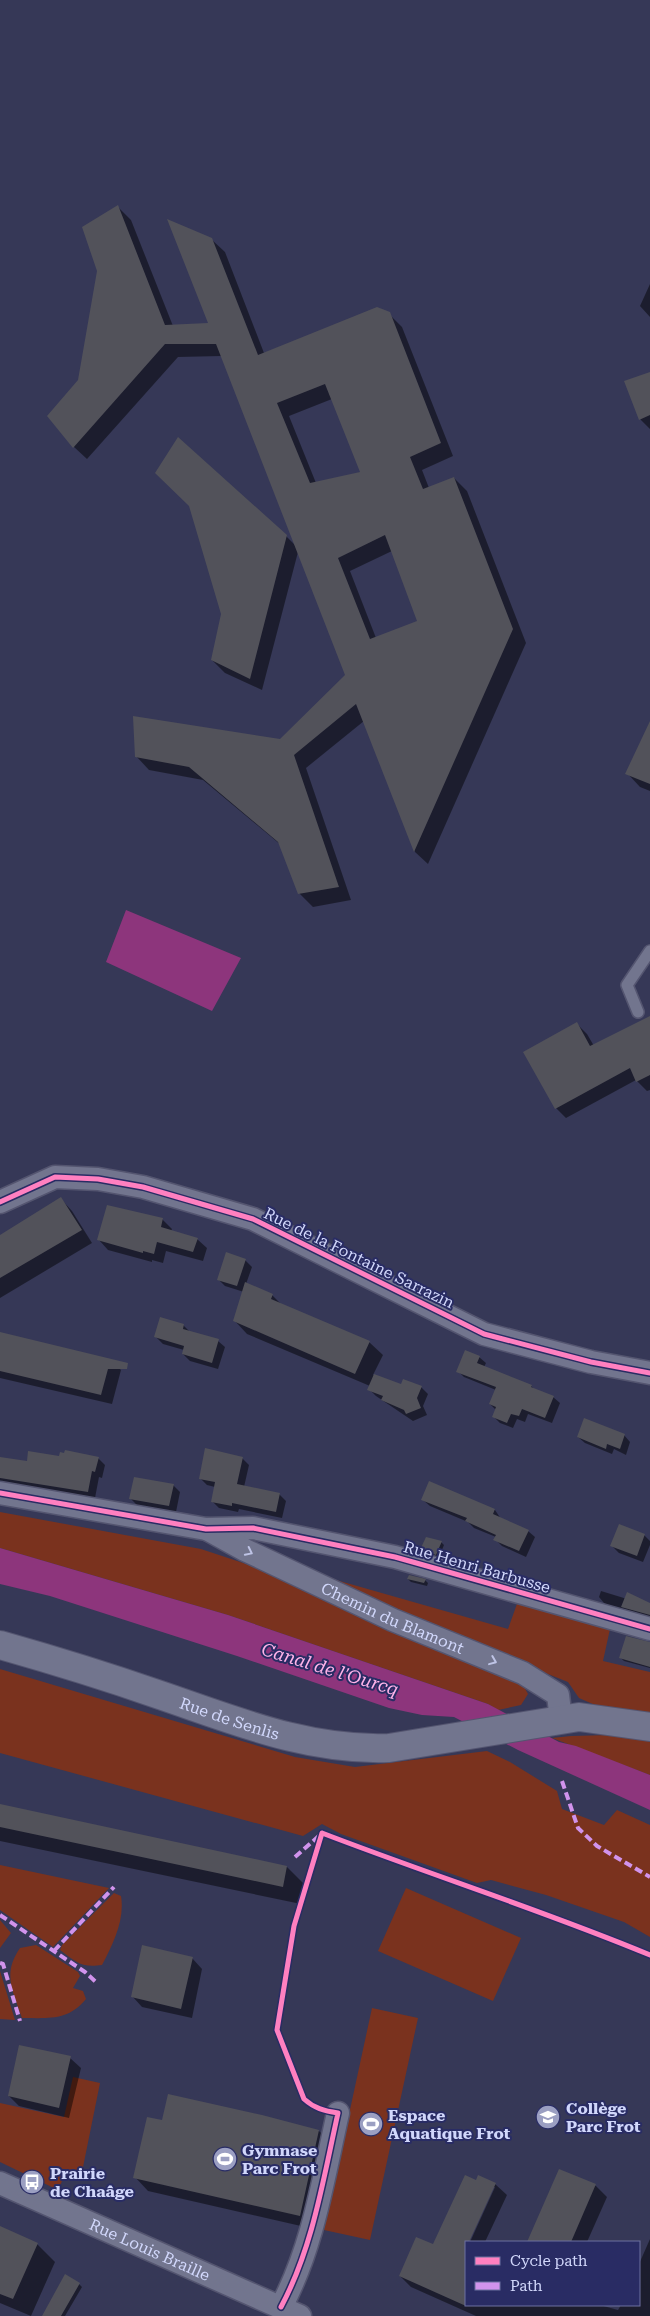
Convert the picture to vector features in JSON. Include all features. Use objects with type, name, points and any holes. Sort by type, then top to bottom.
[{"type":"main road","name":"Rue de Senlis","points":[[0,1645],[80,1668],[281,1736],[319,1744],[364,1749],[389,1748],[570,1718],[650,1727]]},
{"type":"street","name":"Rue de la Fontaine Sarrazin","points":[[0,1202],[55,1177],[98,1178],[143,1187],[253,1219],[484,1334],[591,1362],[650,1373]]},
{"type":"street","name":"Rue Henri Barbusse","points":[[0,1493],[206,1528],[253,1528],[395,1557],[650,1629]]},
{"type":"street","name":"Chemin du Blamont","points":[[206,1528],[245,1550],[393,1620],[523,1673],[558,1695],[570,1718]]},
{"type":"street","points":[[291,2312],[296,2280],[308,2247],[338,2114]]},
{"type":"street","name":"Rue Louis Braille","points":[[0,2182],[291,2312]]},
{"type":"lane","points":[[638,1012],[627,985],[650,951]]},
{"type":"shaded area","points":[[0,1512],[201,1549],[270,1572],[522,1683],[528,1694],[521,1705],[498,1710],[488,1704],[228,1615],[0,1548]]},
{"type":"shaded area","points":[[294,1568],[508,1629],[518,1601],[610,1629],[603,1661],[650,1672],[650,1716],[595,1705],[579,1698],[568,1682],[403,1617]]},
{"type":"shaded area","points":[[0,1669],[295,1757],[355,1767],[487,1751],[510,1762],[557,1791],[562,1809],[604,1825],[617,1810],[650,1825],[650,1937],[624,1922],[546,1895],[491,1880],[477,1883],[341,1834],[322,1824],[303,1836],[0,1753]]},
{"type":"shaded area","points":[[612,1735],[650,1740],[650,1775],[552,1738],[571,1736]]},
{"type":"shaded area","points":[[0,1865],[109,1888],[53,1947],[0,1910]]},
{"type":"shaded area","points":[[406,1888],[521,1938],[493,2001],[378,1951]]},
{"type":"shaded area","points":[[114,1893],[121,1896],[120,1923],[102,1965],[84,1965],[60,1950],[62,1945]]},
{"type":"shaded area","points":[[0,1920],[11,1933],[0,1948]]},
{"type":"shaded area","points":[[36,1945],[78,1972],[80,1976],[73,1988],[83,1991],[86,1999],[65,2015],[22,2018],[11,1983],[11,1966],[20,1948]]},
{"type":"shaded area","points":[[0,1971],[15,2020],[0,2019]]},
{"type":"shaded area","name":"Espace Aquatique Frot","points":[[372,2008],[418,2018],[370,2240],[324,2230]]},
{"type":"shaded area","points":[[73,2077],[100,2083],[81,2177],[66,2172],[58,2190],[0,2162],[0,2103],[64,2117]]},
{"type":"water","points":[[126,910],[241,958],[212,1011],[106,962]]},
{"type":"water","name":"Canal de l'Ourcq","points":[[0,1548],[228,1615],[488,1704],[559,1742],[576,1746],[650,1775],[650,1810],[518,1750],[454,1717],[422,1715],[389,1708],[237,1656],[50,1596],[0,1584]]},
{"type":"building","points":[[118,205],[165,325],[208,323],[167,219],[212,238],[258,355],[377,307],[390,312],[441,443],[410,457],[423,489],[454,477],[513,629],[414,852],[356,704],[294,755],[339,887],[298,894],[278,842],[189,767],[135,757],[133,716],[280,739],[345,675],[216,344],[165,344],[73,448],[47,416],[78,380],[97,271],[82,227]],"holes":[[[325,384],[360,472],[310,483],[277,403]],[[385,535],[417,621],[370,639],[338,558]]]},
{"type":"building","points":[[650,372],[650,415],[639,420],[624,381]]},
{"type":"building","points":[[178,437],[287,535],[250,679],[211,660],[221,614],[189,506],[155,473]]},
{"type":"building","points":[[650,721],[650,784],[625,774]]},
{"type":"building","points":[[650,1016],[650,1075],[636,1082],[630,1068],[555,1109],[523,1052],[577,1022],[590,1046]]},
{"type":"building","points":[[61,1197],[82,1230],[0,1278],[0,1235]]},
{"type":"building","points":[[107,1205],[163,1218],[161,1227],[198,1238],[193,1252],[157,1242],[154,1254],[143,1251],[143,1253],[97,1240]]},
{"type":"building","points":[[226,1252],[246,1259],[237,1286],[217,1280]]},
{"type":"building","points":[[245,1282],[273,1294],[271,1299],[370,1341],[355,1374],[233,1321]]},
{"type":"building","points":[[160,1317],[184,1324],[183,1329],[219,1339],[212,1363],[182,1354],[184,1346],[154,1337]]},
{"type":"building","points":[[0,1332],[128,1363],[127,1369],[108,1369],[101,1395],[0,1371]]},
{"type":"building","points":[[465,1350],[480,1356],[477,1363],[554,1396],[545,1418],[522,1409],[519,1416],[511,1414],[507,1423],[492,1417],[496,1407],[489,1404],[496,1387],[456,1372]]},
{"type":"building","points":[[374,1374],[401,1384],[403,1379],[422,1386],[417,1398],[421,1408],[406,1414],[404,1410],[381,1400],[383,1396],[367,1390]]},
{"type":"building","points":[[584,1418],[625,1434],[620,1449],[607,1444],[606,1449],[577,1437]]},
{"type":"building","points":[[205,1448],[243,1457],[237,1484],[280,1493],[276,1512],[232,1503],[232,1506],[211,1502],[215,1482],[199,1479]]},
{"type":"building","points":[[65,1450],[99,1457],[95,1472],[92,1471],[88,1492],[0,1478],[0,1457],[27,1461],[28,1451],[59,1456],[60,1452],[64,1453]]},
{"type":"building","points":[[134,1477],[174,1484],[169,1506],[129,1499]]},
{"type":"building","points":[[429,1481],[495,1509],[493,1514],[529,1530],[519,1551],[493,1540],[496,1535],[465,1521],[467,1518],[421,1500]]},
{"type":"building","points":[[619,1524],[645,1534],[637,1556],[610,1546]]},
{"type":"building","points":[[426,1537],[442,1541],[436,1555],[420,1550]]},
{"type":"building","points":[[409,1575],[426,1579],[424,1583],[407,1579]]},
{"type":"building","points":[[627,1592],[650,1603],[650,1615],[621,1607]]},
{"type":"building","points":[[626,1636],[650,1642],[650,1667],[619,1658]]},
{"type":"building","points":[[0,1804],[287,1866],[283,1887],[0,1827]]},
{"type":"building","points":[[142,1945],[193,1957],[181,2009],[131,1997]]},
{"type":"building","points":[[19,2045],[71,2056],[59,2108],[8,2096]]},
{"type":"building","name":"Gymnase Parc Frot","points":[[168,2094],[319,2130],[300,2216],[133,2178],[147,2117],[162,2120]]},
{"type":"building","points":[[559,2169],[596,2184],[571,2241],[527,2241]]},
{"type":"building","points":[[465,2175],[476,2180],[478,2175],[496,2183],[469,2241],[465,2241],[465,2306],[399,2276],[416,2237],[433,2244]]},
{"type":"building","points":[[0,2226],[38,2243],[13,2299],[0,2294]]},
{"type":"building","points":[[65,2274],[80,2283],[61,2316],[42,2316]]},
{"type":"marked path","points":[[562,1781],[578,1828],[597,1846],[650,1877]]},
{"type":"marked path","points":[[295,1857],[320,1835]]},
{"type":"marked path","points":[[54,1951],[114,1887]]},
{"type":"marked path","points":[[0,1915],[85,1972],[97,1983]]},
{"type":"marked path","points":[[0,1963],[3,1964],[20,2021]]},
{"type":"cycle path","points":[[0,1202],[55,1177],[98,1179],[143,1187],[253,1219],[484,1334],[591,1362],[650,1373]]},
{"type":"cycle path","points":[[0,1493],[206,1529],[253,1528],[395,1557],[650,1629]]},
{"type":"cycle path","points":[[281,2307],[292,2284],[309,2237],[338,2113],[320,2109],[304,2099],[277,2030],[294,1926],[322,1833],[569,1923],[650,1955]]},
{"type":"place","name":"Collège Parc Frot","points":[[548,2117]]},
{"type":"place","name":"Espace Aquatique Frot","points":[[371,2124]]},
{"type":"place","name":"Gymnase Parc Frot","points":[[225,2159]]},
{"type":"place","name":"Prairie de Chaâge","points":[[32,2182]]}]
